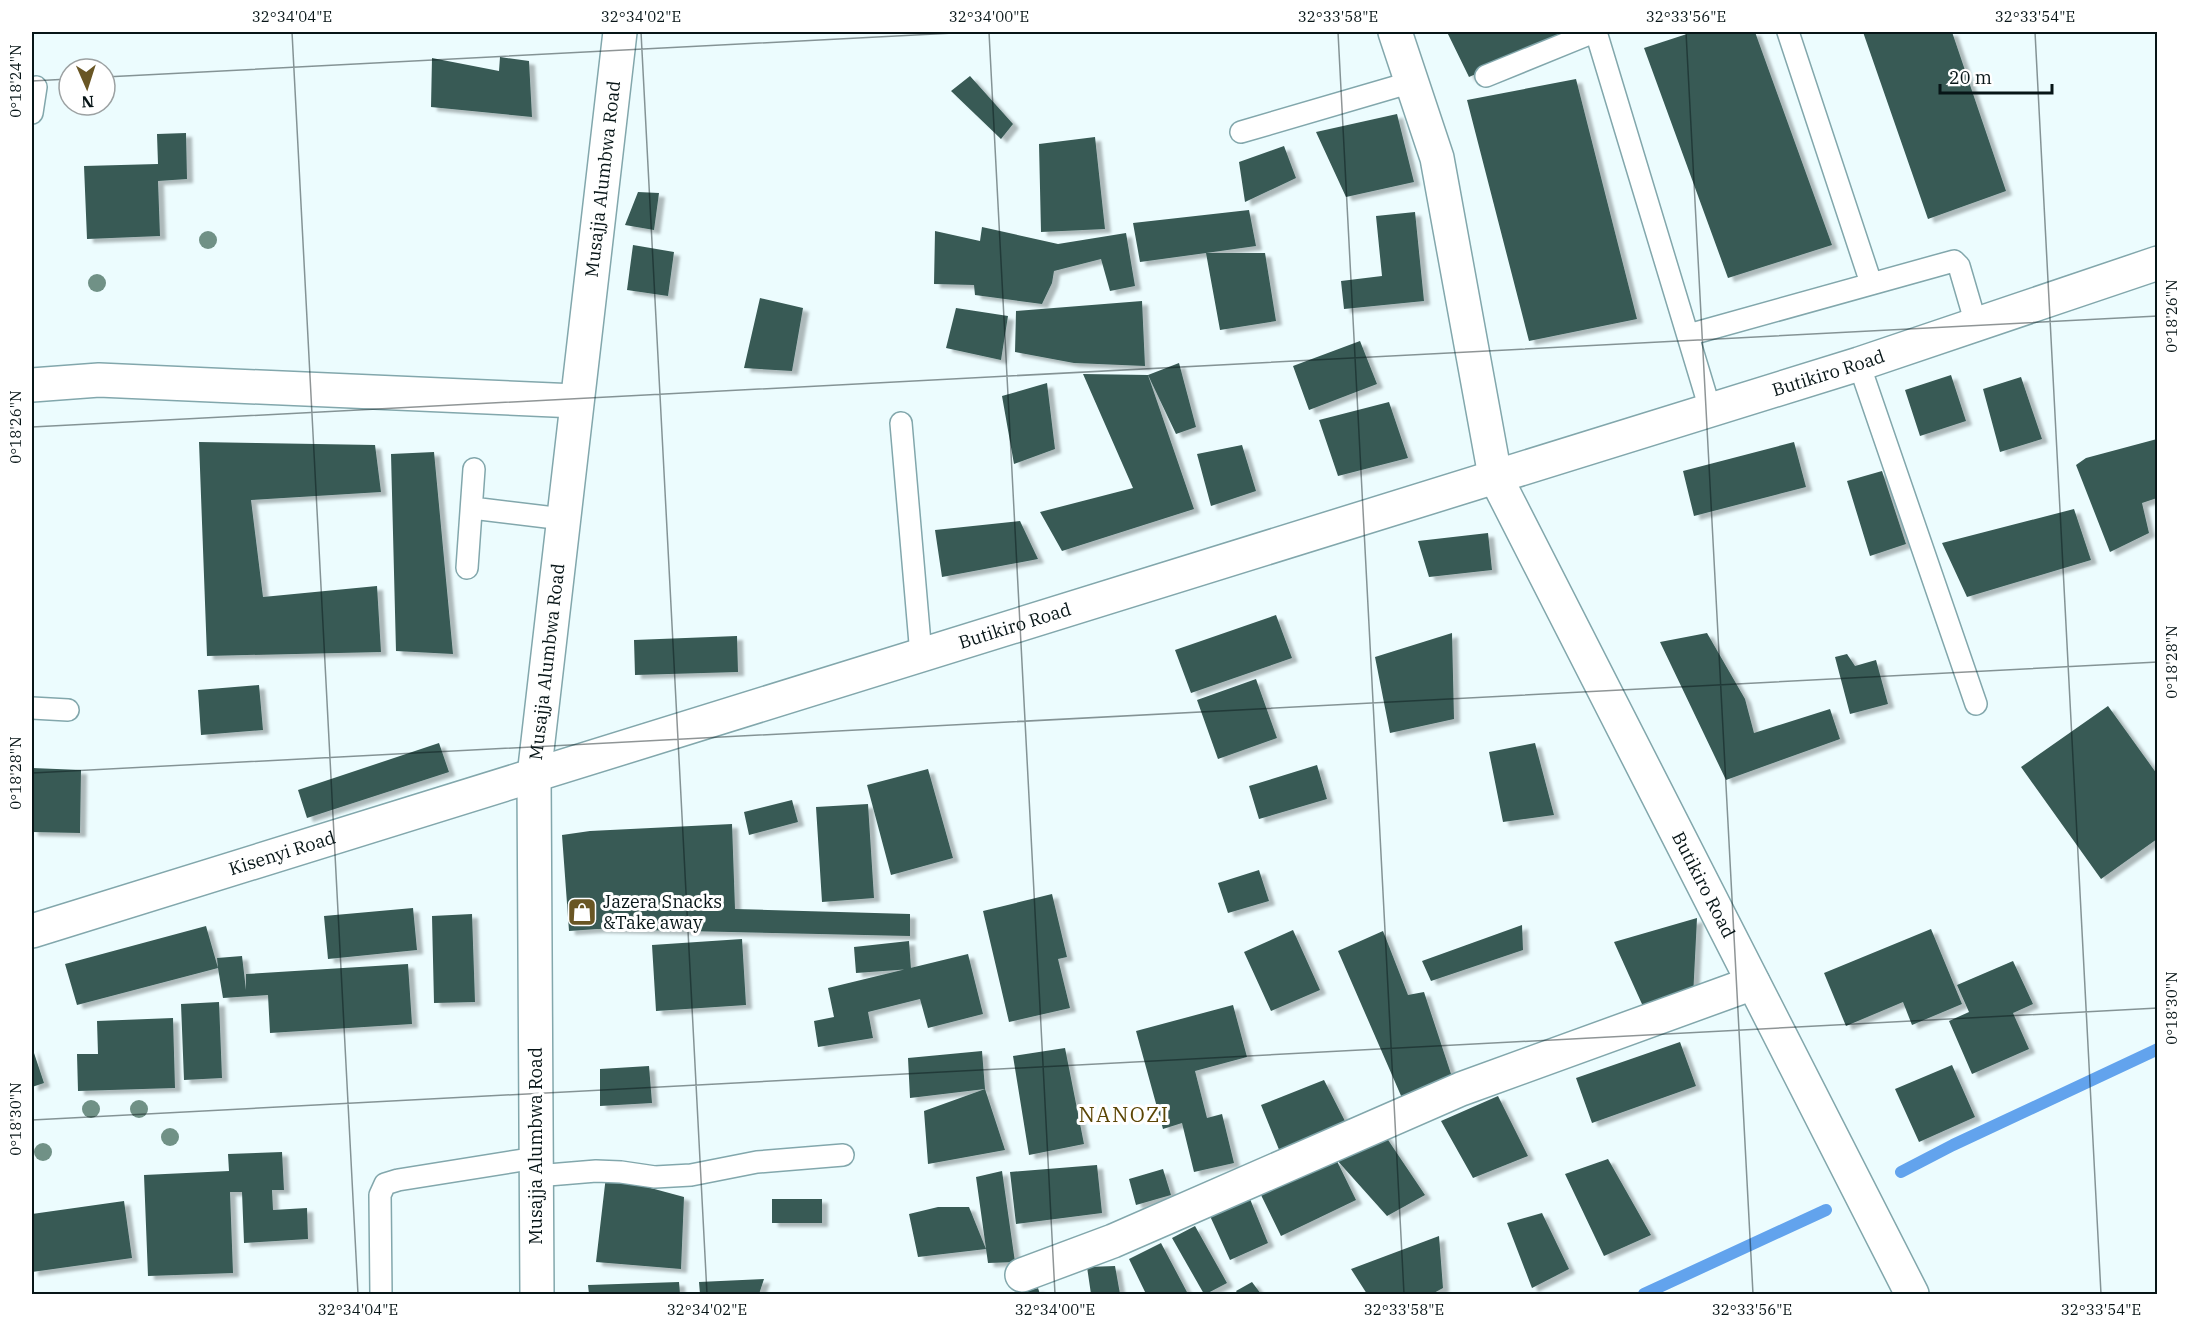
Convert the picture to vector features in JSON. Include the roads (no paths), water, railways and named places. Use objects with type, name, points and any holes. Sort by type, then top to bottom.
[{"type":"street","name":"Musajja Alumbwa Road","points":[[537,1294],[534,776],[620,32]]},
{"type":"street","points":[[1395,32],[1437,158],[1495,476]]},
{"type":"street","name":"Butikiro Road","points":[[534,776],[1859,364],[2157,263]]},
{"type":"street","points":[[32,385],[99,380],[576,401]]},
{"type":"street","name":"Butikiro Road","points":[[1495,476],[1912,1294]]},
{"type":"street","name":"Kisenyi Road","points":[[32,932],[534,776]]},
{"type":"street","points":[[1022,1275],[1113,1241],[1461,1089],[1753,983]]},
{"type":"lane","points":[[1486,76],[1595,32],[1710,409]]},
{"type":"lane","points":[[1788,32],[1871,283]]},
{"type":"lane","points":[[1241,132],[1412,82]]},
{"type":"lane","points":[[32,113],[36,87]]},
{"type":"lane","points":[[1688,335],[1954,261],[1959,266],[1976,324]]},
{"type":"lane","points":[[1859,364],[1976,704]]},
{"type":"lane","points":[[901,423],[921,655]]},
{"type":"lane","points":[[467,568],[474,469]]},
{"type":"lane","points":[[472,508],[563,519]]},
{"type":"lane","points":[[32,708],[68,711]]},
{"type":"lane","points":[[381,1294],[380,1195],[385,1184],[398,1180],[536,1167],[621,1172],[655,1177],[682,1176],[757,1162],[843,1155]]},
{"type":"waterway","points":[[1901,1172],[1953,1145],[2158,1049]]},
{"type":"waterway","points":[[1644,1294],[1826,1210]]},
{"type":"place","name":"Jazera Snacks &Take away","points":[[582,912]]},
{"type":"district","name":"NANOZI","points":[[1124,1115]]}]
